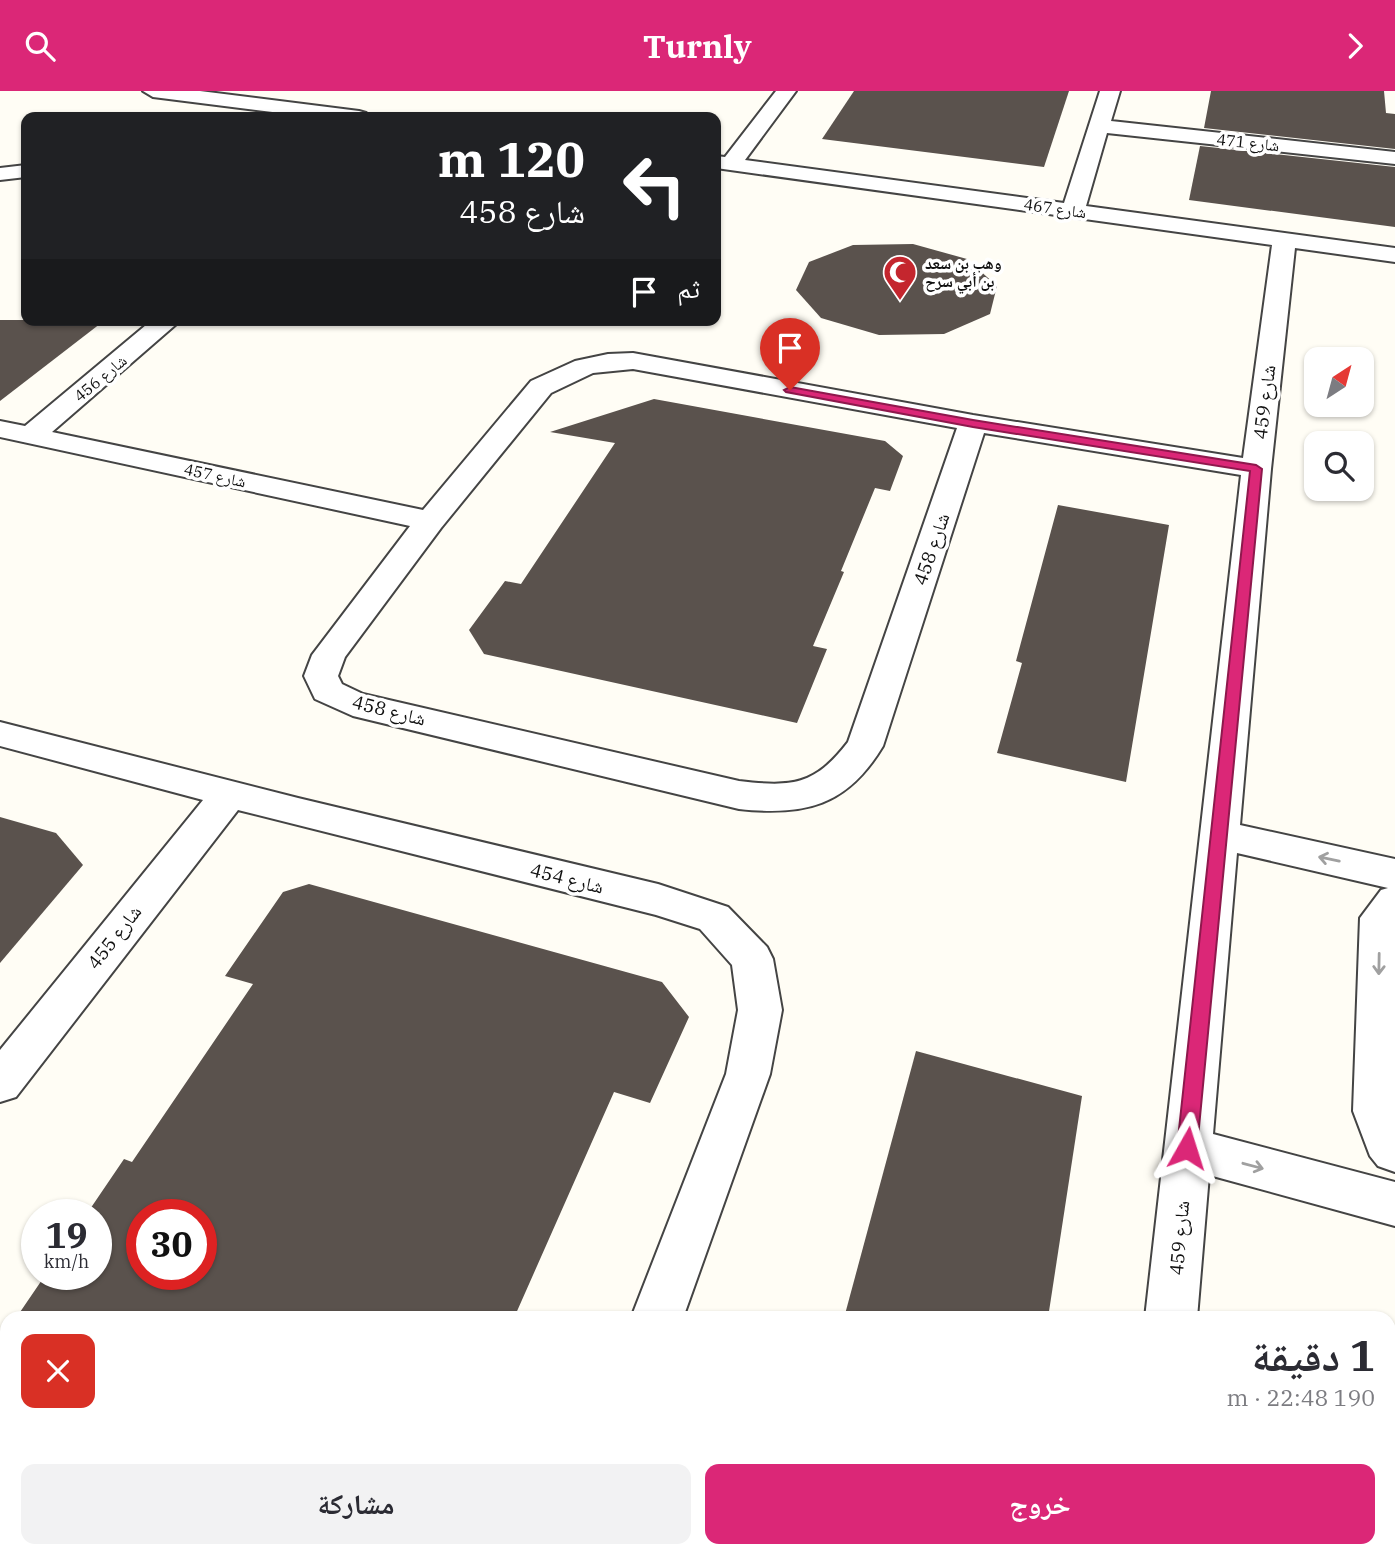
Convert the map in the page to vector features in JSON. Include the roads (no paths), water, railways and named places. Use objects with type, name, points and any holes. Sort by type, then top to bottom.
[{"type":"street","points":[[153,91],[319,112]]},
{"type":"street","points":[[724,163],[786,91]]},
{"type":"street","points":[[1073,210],[1110,91]]},
{"type":"street","name":"شارع 471","points":[[1100,126],[1395,157]]},
{"type":"street","name":"شارع 467","points":[[724,163],[1395,254]]},
{"type":"street","points":[[0,174],[21,172]]},
{"type":"street","name":"شارع 459","points":[[1172,1311],[1256,469],[1284,239]]},
{"type":"street","name":"شارع 456","points":[[32,435],[161,326]]},
{"type":"street","name":"شارع 458","points":[[973,423],[865,745],[840,777],[811,794],[783,799],[739,795],[353,704],[327,691],[321,676],[329,655],[430,521],[541,387],[561,374],[607,361],[633,361],[973,423],[1256,469]]},
{"type":"street","name":"شارع 457","points":[[0,429],[430,521]]},
{"type":"street","name":"شارع 454","points":[[0,734],[714,918],[752,959],[760,1010],[748,1074],[660,1311]]},
{"type":"street","name":"شارع 455","points":[[0,1083],[229,794]]},
{"type":"street","points":[[1219,835],[1395,874]]},
{"type":"street","points":[[1395,901],[1380,918],[1376,1111],[1387,1141],[1395,1151]]},
{"type":"street","points":[[1187,1148],[1395,1204]]},
{"type":"place","name":"وهب بن سعد بن أبي سرح","points":[[900,302]]}]
